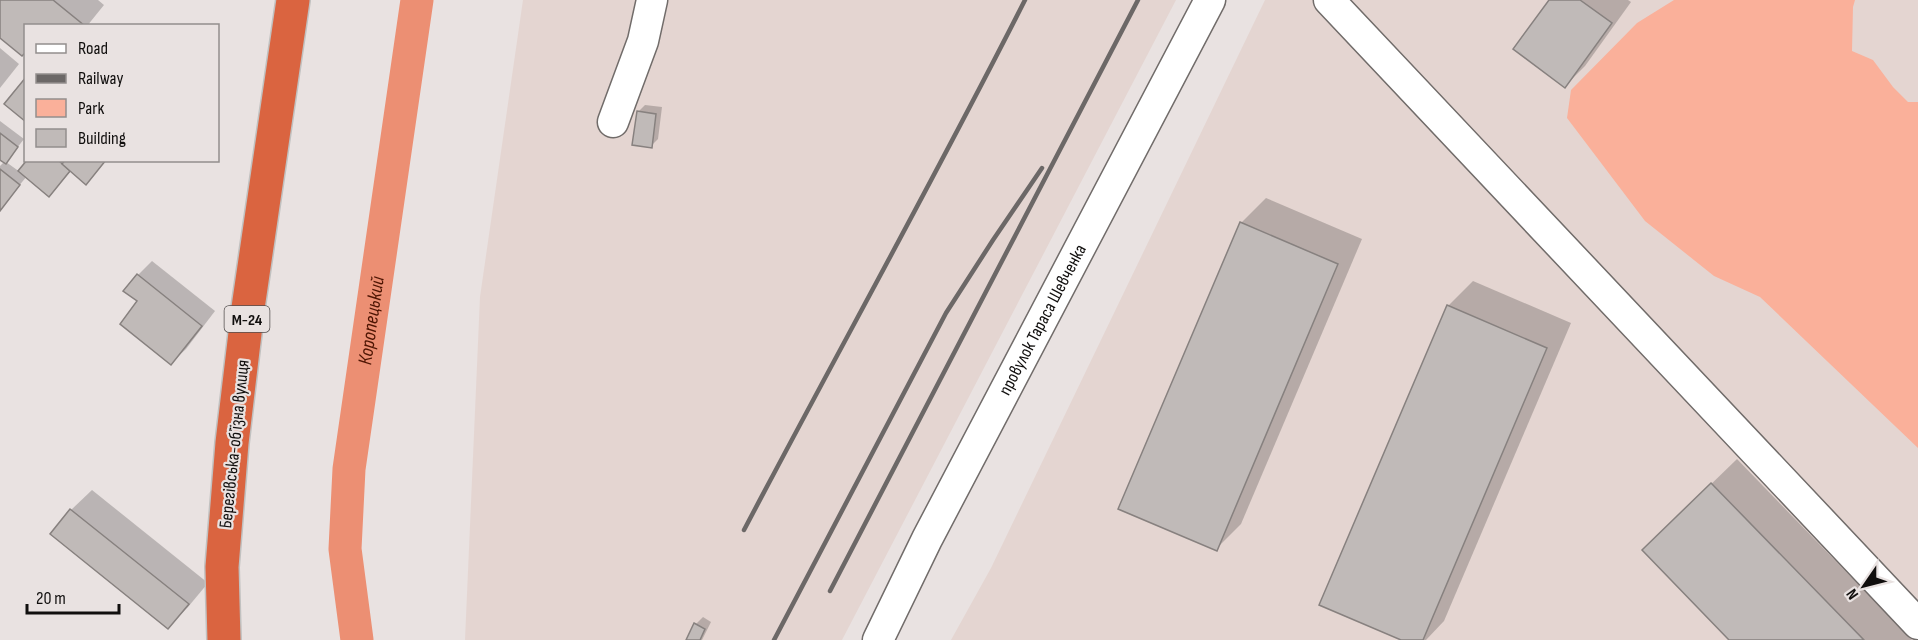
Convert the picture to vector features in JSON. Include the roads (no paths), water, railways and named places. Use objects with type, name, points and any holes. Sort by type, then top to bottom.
[{"type":"highway","name":"Берегівська-обʼїзна вулиця","points":[[224,640],[222,567],[232,443],[248,308],[294,0]]},
{"type":"street","points":[[613,123],[643,40],[652,0]]},
{"type":"street","name":"провулок Тараса Шевченка","points":[[878,640],[927,539],[1210,0]]},
{"type":"street","points":[[1329,0],[1918,624]]},
{"type":"waterway","name":"Коропецький","points":[[357,640],[345,549],[349,469],[417,0]]},
{"type":"railway","points":[[744,530],[1025,0]]},
{"type":"railway","points":[[830,591],[1138,0]]},
{"type":"railway","points":[[774,640],[946,313],[1042,168]]}]
